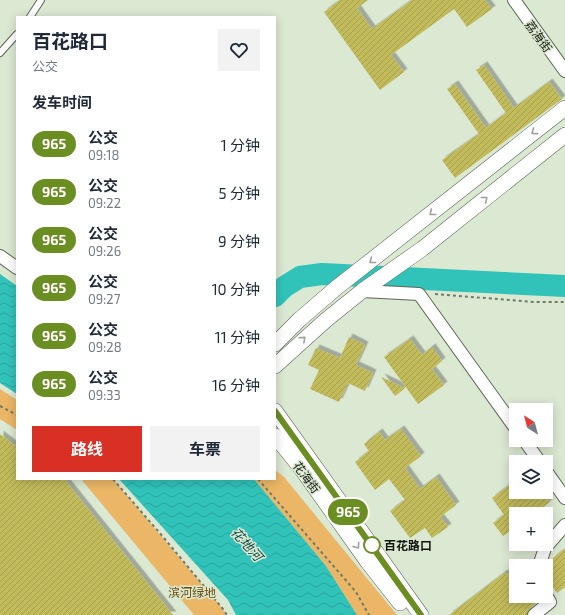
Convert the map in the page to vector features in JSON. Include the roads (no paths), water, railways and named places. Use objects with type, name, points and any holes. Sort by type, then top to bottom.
[{"type":"street","name":"荔海街","points":[[514,0],[565,71]]},
{"type":"street","points":[[276,343],[299,320],[336,288],[565,108]]},
{"type":"street","points":[[276,365],[326,320],[362,291],[422,249],[565,134]]},
{"type":"street","points":[[0,256],[16,267]]},
{"type":"street","points":[[362,291],[420,294],[509,419]]},
{"type":"street","name":"花海街","points":[[276,412],[421,615]]},
{"type":"street","name":"花海街","points":[[276,437],[301,468],[408,615]]},
{"type":"street","points":[[553,481],[565,498]]},
{"type":"street","points":[[541,559],[545,548],[565,525]]},
{"type":"street","points":[[534,615],[549,603]]},
{"type":"lane","points":[[31,16],[41,0]]},
{"type":"lane","points":[[0,53],[16,35]]},
{"type":"water","points":[[0,274],[16,285],[16,393],[0,383]]},
{"type":"water","name":"花地河","points":[[120,480],[255,480],[326,566],[357,615],[236,615],[228,600]]},
{"type":"waterway","points":[[276,295],[284,287],[300,277],[322,274],[565,286]]},
{"type":"place","name":"百花路口","points":[[372,545]]},
{"type":"park label","name":"滨河绿地","points":[[192,592]]}]
